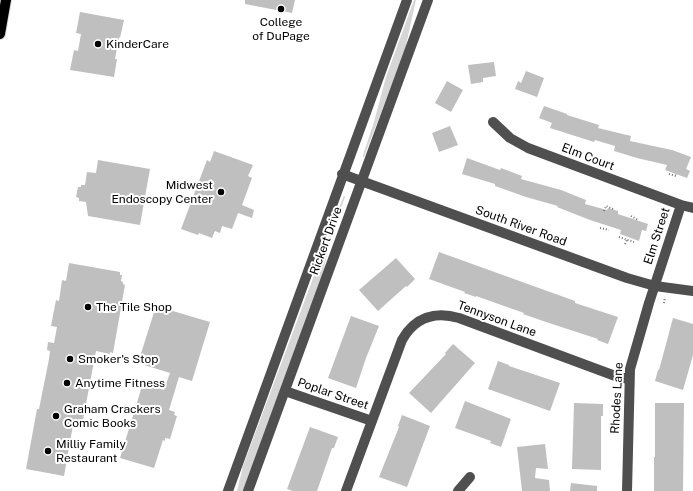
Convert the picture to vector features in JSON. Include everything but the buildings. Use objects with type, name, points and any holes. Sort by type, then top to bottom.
[{"type":"main road","points":[[0,34],[6,0]]},
{"type":"street","name":"Rickert Drive","points":[[228,491],[342,174],[407,0]]},
{"type":"street","name":"Rickert Drive","points":[[248,491],[428,0]]},
{"type":"street","name":"Elm Court","points":[[493,122],[510,138],[528,148],[681,205]]},
{"type":"street","name":"South River Road","points":[[342,174],[602,269],[655,286],[693,291]]},
{"type":"street","name":"Elm Street","points":[[655,286],[681,205],[693,208]]},
{"type":"street","name":"Rhodes Lane","points":[[627,491],[630,368],[655,286]]},
{"type":"street","name":"Tennyson Lane","points":[[346,491],[398,349],[405,334],[420,320],[439,315],[459,318],[618,377],[629,379]]},
{"type":"street","name":"Poplar Street","points":[[285,391],[372,421]]},
{"type":"street","points":[[458,491],[470,477]]},
{"type":"path","points":[[669,174],[676,176],[676,174]]},
{"type":"path","points":[[604,211],[606,206],[613,209]]},
{"type":"path","points":[[631,216],[638,220]]},
{"type":"path","points":[[600,228],[609,230]]},
{"type":"path","points":[[619,237],[634,242]]},
{"type":"path","points":[[625,238],[625,244]]},
{"type":"shaded area","points":[[414,0],[416,0],[405,50],[363,157],[386,77]]},
{"type":"shaded area","points":[[344,195],[345,197],[334,227],[321,280],[243,491],[237,491],[243,466]]},
{"type":"place","name":"College of DuPage","points":[[281,9]]},
{"type":"place","name":"KinderCare","points":[[98,44]]},
{"type":"place","name":"Midwest Endoscopy Center","points":[[221,192]]},
{"type":"place","name":"The Tile Shop","points":[[88,307]]},
{"type":"place","name":"Smoker's Stop","points":[[70,359]]},
{"type":"place","name":"Anytime Fitness","points":[[67,383]]},
{"type":"place","name":"Graham Crackers Comic Books","points":[[56,416]]},
{"type":"place","name":"Milliy Family Restaurant","points":[[48,451]]}]
